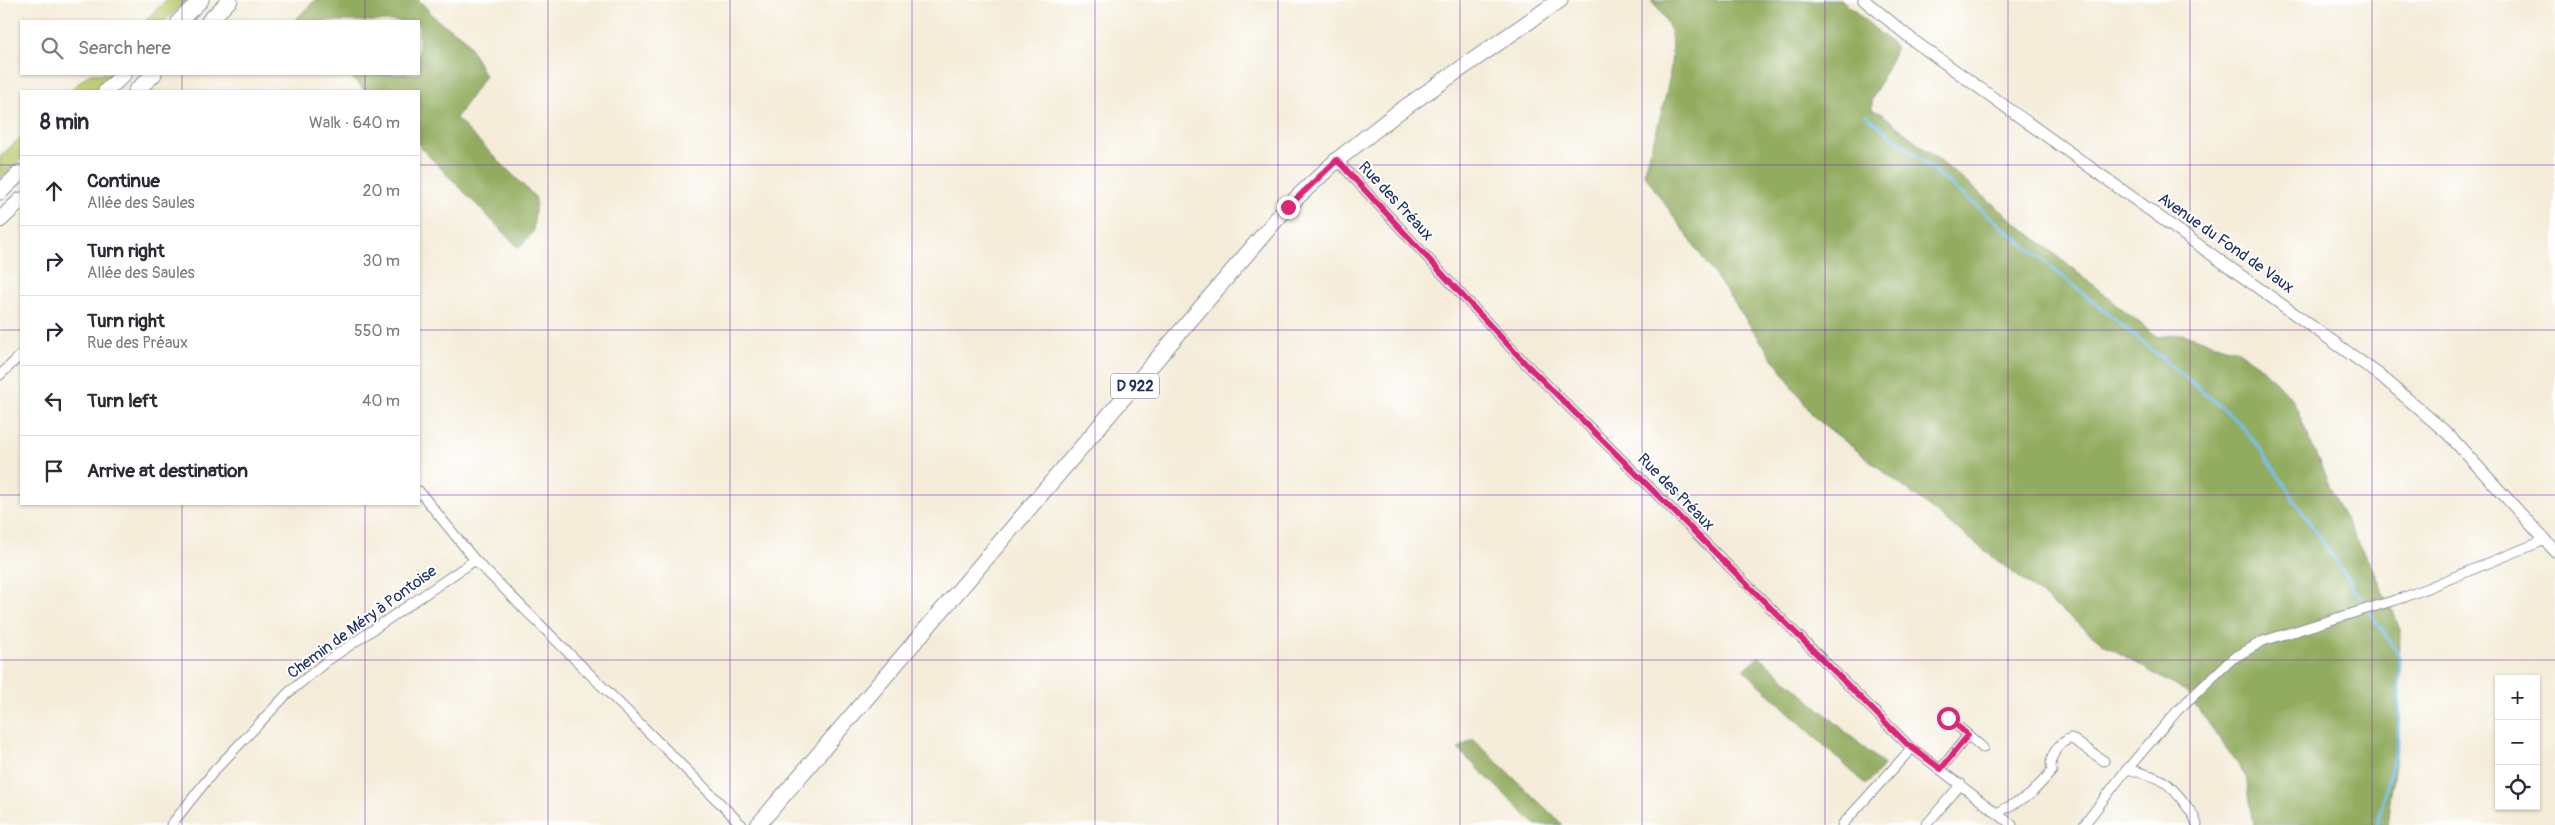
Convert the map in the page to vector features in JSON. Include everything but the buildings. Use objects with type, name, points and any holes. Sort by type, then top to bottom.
[{"type":"main road","points":[[180,20],[201,0]]},
{"type":"main road","points":[[210,20],[230,0]]},
{"type":"main road","name":"D 922","points":[[758,825],[1288,207],[1337,160],[1397,113],[1560,0]]},
{"type":"main road","points":[[107,90],[123,75]]},
{"type":"main road","points":[[137,90],[153,75]]},
{"type":"main road","points":[[0,192],[20,173]]},
{"type":"main road","points":[[0,220],[20,201]]},
{"type":"street","name":"Avenue du Fond de Vaux","points":[[1864,0],[1914,41],[2382,376],[2448,434],[2555,551]]},
{"type":"street","name":"Rue des Préaux","points":[[1337,160],[1524,362],[1912,748],[2012,825]]},
{"type":"street","points":[[0,375],[20,357]]},
{"type":"street","points":[[420,492],[475,560],[742,825]]},
{"type":"street","points":[[2084,825],[2127,769],[2178,710],[2232,659],[2263,641],[2405,597],[2545,540]]},
{"type":"street","name":"Chemin de Méry à Pontoise","points":[[171,825],[215,770],[288,694],[327,661],[475,560]]},
{"type":"street","points":[[1948,718],[1983,748]]},
{"type":"street","points":[[1941,769],[1968,735]]},
{"type":"street","points":[[1997,813],[2030,795],[2052,771],[2050,764],[2055,751],[2064,741],[2071,738],[2104,761]]},
{"type":"street","points":[[1842,825],[1912,748]]},
{"type":"street","points":[[2127,769],[2152,775],[2171,785],[2196,818],[2197,825]]},
{"type":"street","points":[[1926,825],[1961,784]]},
{"type":"green space","points":[[166,0],[187,0],[166,20],[146,20]]},
{"type":"green space","points":[[315,0],[419,0],[437,20],[465,38],[485,76],[456,118],[536,198],[533,232],[519,248],[420,147],[420,90],[364,90],[349,75],[420,75],[420,20],[295,20]]},
{"type":"green space","points":[[1651,0],[1842,0],[1896,47],[1872,100],[1872,109],[1882,114],[2157,337],[2183,334],[2238,351],[2259,365],[2293,400],[2337,504],[2376,575],[2400,629],[2398,737],[2387,825],[2254,825],[2246,776],[2187,693],[2104,644],[1814,417],[1644,174],[1664,102],[1672,46],[1669,26]]},
{"type":"green space","points":[[88,75],[111,75],[95,90],[71,90]]},
{"type":"green space","points":[[20,138],[20,160],[0,179],[0,157]]},
{"type":"green space","points":[[1759,656],[1884,765],[1866,785],[1744,670]]},
{"type":"green space","points":[[1473,739],[1563,825],[1536,825],[1458,749]]},
{"type":"waterway","points":[[1866,115],[2219,405],[2239,423],[2261,450],[2400,657],[2398,741],[2377,825]]},
{"type":"route","points":[[1288,207],[1337,160],[1524,362],[1907,744],[1941,769],[1968,735],[1948,718]]}]
